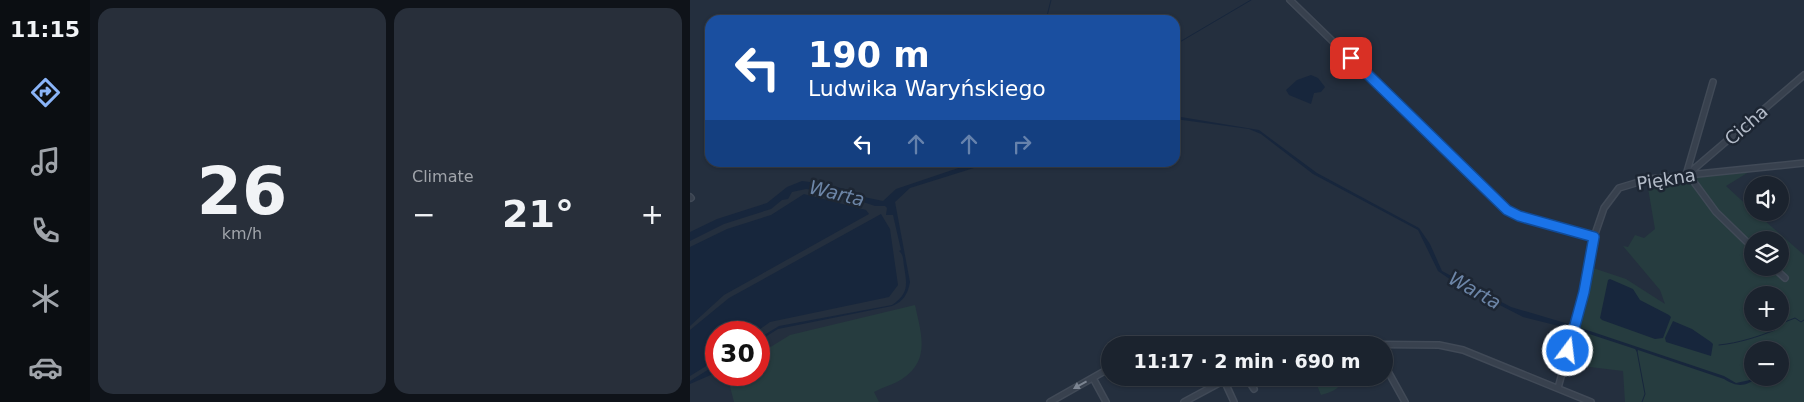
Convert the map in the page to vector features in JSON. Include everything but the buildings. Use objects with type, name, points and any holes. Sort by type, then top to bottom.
[{"type":"street","points":[[1290,0],[1507,210],[1519,216],[1594,237]]},
{"type":"street","name":"Cicha","points":[[1687,174],[1804,75]]},
{"type":"street","points":[[1713,82],[1687,174],[1716,212],[1744,239]]},
{"type":"street","name":"Piękna","points":[[1558,388],[1576,323],[1594,237],[1604,208],[1619,188],[1649,179],[1804,163]]},
{"type":"street","points":[[1393,344],[1425,344],[1457,348],[1591,402]]},
{"type":"street","points":[[1050,402],[1101,373]]},
{"type":"street","points":[[1093,378],[1106,402]]},
{"type":"street","points":[[1393,380],[1405,402]]},
{"type":"street","points":[[1184,402],[1211,386]]},
{"type":"street","points":[[1226,386],[1234,402]]},
{"type":"green space","points":[[1752,170],[1726,186],[1744,203],[1744,221],[1765,221],[1777,231],[1744,231],[1744,276],[1789,276],[1789,242],[1804,255],[1804,402],[1625,402],[1623,371],[1582,366],[1586,336],[1577,333],[1593,268],[1626,279],[1665,304],[1660,290],[1623,246],[1628,247],[1635,235],[1644,238],[1655,229],[1647,182]]},
{"type":"green space","points":[[915,305],[922,345],[917,363],[911,372],[902,379],[874,392],[879,402],[734,402],[730,386],[770,386],[770,347],[790,335]]},
{"type":"green space","points":[[1317,386],[1339,386],[1332,391],[1321,395]]},
{"type":"water","points":[[1311,75],[1318,78],[1325,87],[1321,92],[1314,93],[1311,104],[1289,95],[1286,90],[1297,80]]},
{"type":"water","name":"Warta","points":[[1180,117],[1259,130],[1317,173],[1419,228],[1430,244],[1442,271],[1511,307],[1572,325],[1571,329],[1523,317],[1451,280],[1438,271],[1418,230],[1313,174],[1261,134],[1249,129],[1180,120]]},
{"type":"water","name":"Warta","points":[[961,167],[977,167],[910,188],[895,202],[910,282],[908,290],[899,302],[892,306],[778,329],[770,334],[770,331],[779,326],[892,305],[898,301],[906,288],[906,278],[893,215],[886,215],[887,208],[851,198],[838,197],[827,192],[806,189],[792,192],[788,199],[782,200],[771,209],[724,224],[690,241],[690,232],[717,219],[767,203],[787,187],[802,181],[825,184],[856,192],[864,197],[883,201],[896,189]]},
{"type":"water","points":[[804,194],[866,210],[869,214],[724,295],[690,326],[690,247],[727,229],[771,215]]},
{"type":"water","points":[[881,214],[890,229],[898,285],[889,297],[770,322],[705,321],[705,367],[690,376],[690,330],[729,298]]},
{"type":"water","points":[[1610,279],[1633,289],[1640,300],[1671,317],[1663,338],[1655,339],[1600,318],[1608,280]]},
{"type":"water","points":[[1673,321],[1692,329],[1711,342],[1713,344],[1711,356],[1666,342],[1665,338]]},
{"type":"water","points":[[1578,327],[1724,376],[1736,383],[1744,381],[1744,384],[1734,384],[1577,330]]},
{"type":"water","points":[[705,372],[705,377],[690,384],[690,381]]},
{"type":"waterway","points":[[1047,15],[1051,0]]},
{"type":"waterway","points":[[1180,42],[1251,0]]},
{"type":"waterway","points":[[1719,345],[1761,335],[1775,330],[1777,325],[1795,318],[1801,322],[1804,320]]},
{"type":"waterway","points":[[1637,351],[1645,394],[1642,402]]},
{"type":"route","points":[[1351,58],[1507,210],[1519,216],[1594,237],[1584,292],[1568,351]]}]
